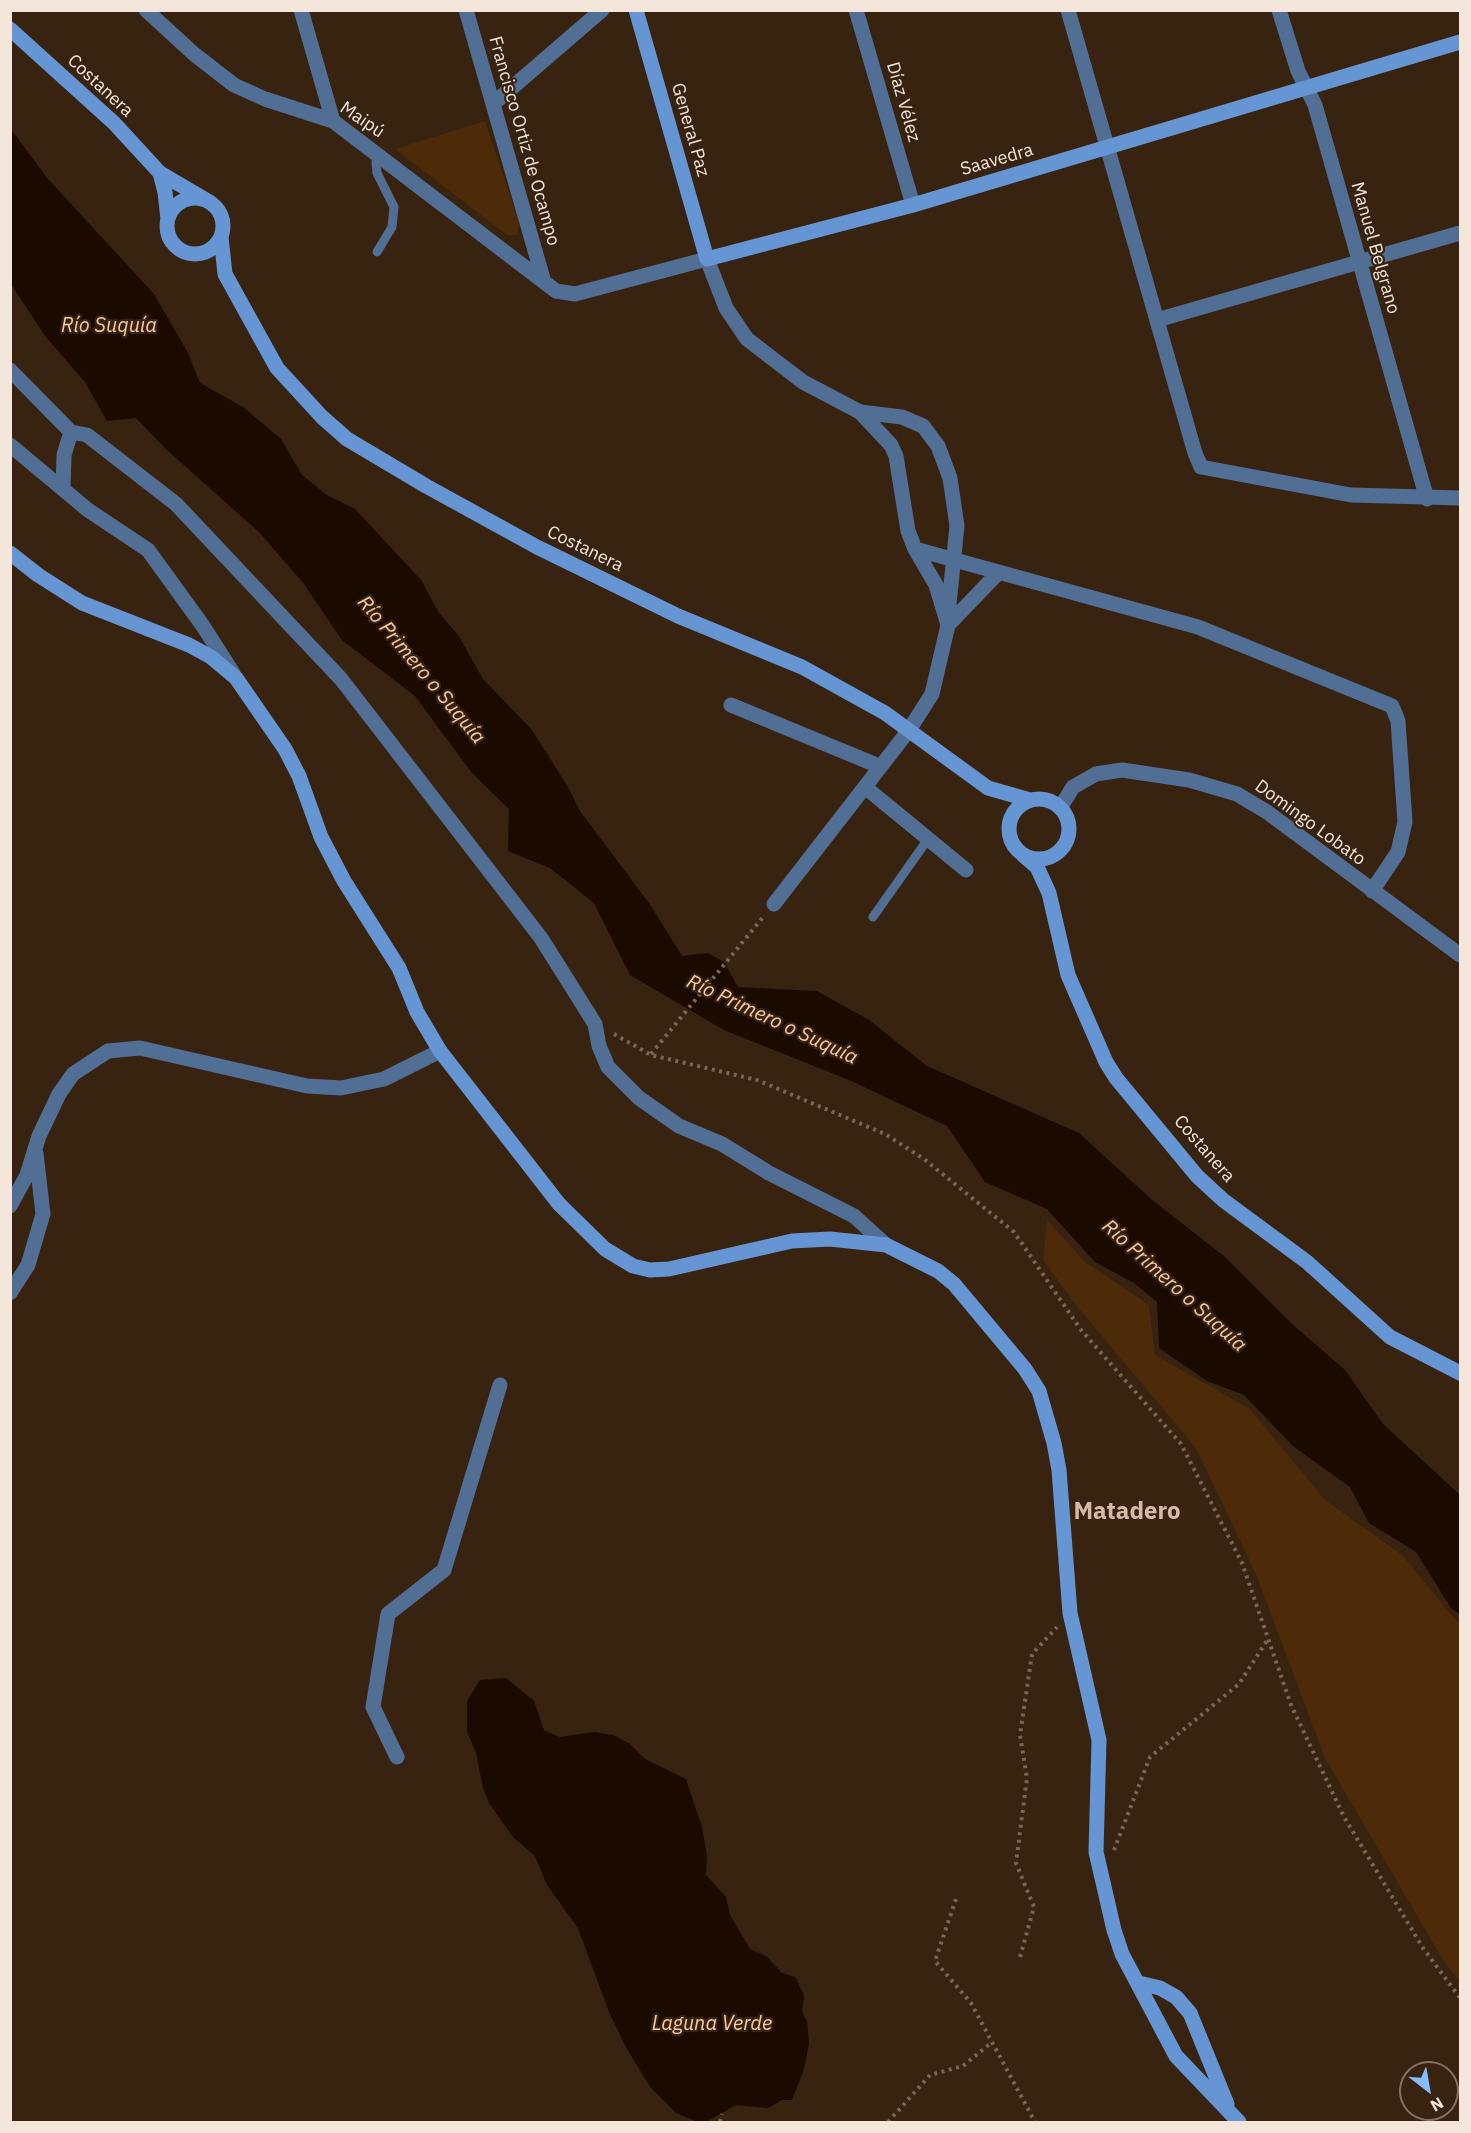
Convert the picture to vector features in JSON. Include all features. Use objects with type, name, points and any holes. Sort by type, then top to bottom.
[{"type":"street","name":"Maipú","points":[[146,10],[194,54],[234,85],[265,99],[333,121],[544,282]]},
{"type":"street","points":[[301,10],[333,121]]},
{"type":"street","name":"Francisco Ortiz de Ocampo","points":[[466,10],[544,282]]},
{"type":"street","points":[[494,104],[602,10]]},
{"type":"street","name":"General Paz","points":[[636,10],[707,259]]},
{"type":"street","name":"Díaz Vélez","points":[[856,10],[913,205]]},
{"type":"street","points":[[1068,10],[1195,453],[1201,467],[1325,492],[1427,499],[1461,498]]},
{"type":"street","name":"Manuel Belgrano","points":[[1279,10],[1298,70],[1315,105],[1427,499]]},
{"type":"street","name":"Costanera","points":[[10,29],[114,123],[160,173],[206,200],[219,211],[223,228],[221,237],[225,274],[277,368],[322,417],[364,450],[537,547],[678,616],[802,667],[909,730],[988,788],[1011,797],[1047,800],[1060,808],[1066,816],[1069,834],[1053,866],[1049,893]]},
{"type":"street","name":"Saavedra","points":[[544,282],[556,291],[575,294],[913,205],[1461,42]]},
{"type":"street","points":[[160,173],[165,192],[169,238],[174,246],[225,274]]},
{"type":"street","points":[[168,219],[179,203],[188,199],[206,200]]},
{"type":"street","points":[[1157,320],[1461,233]]},
{"type":"street","points":[[192,255],[211,250],[221,237]]},
{"type":"street","points":[[707,259],[726,308],[747,339],[803,382],[860,412],[876,427],[896,456],[908,531],[915,549],[936,585],[948,625]]},
{"type":"street","points":[[10,370],[71,432],[87,435],[176,504],[341,679],[541,938],[595,1024],[599,1046],[608,1067],[639,1098],[679,1126],[722,1144],[769,1173],[854,1216],[885,1245]]},
{"type":"street","points":[[774,904],[909,730],[932,694],[948,625],[957,526],[955,499],[939,447],[922,426],[902,417],[860,412]]},
{"type":"street","points":[[63,489],[64,455],[71,432]]},
{"type":"street","points":[[10,445],[88,510],[148,550],[203,626],[285,749],[299,776],[321,837],[344,881],[399,968],[417,1012],[440,1051],[560,1204],[605,1249],[633,1266],[650,1270],[669,1269],[792,1241],[813,1239],[862,1241],[885,1245],[938,1271],[954,1284],[1025,1369],[1038,1390],[1054,1443],[1059,1470],[1070,1613],[1099,1740],[1096,1852],[1120,1946],[1176,2056],[1234,2116]]},
{"type":"street","points":[[915,549],[1198,627],[1392,706],[1398,721],[1406,822],[1398,852],[1372,891]]},
{"type":"street","points":[[10,553],[82,603],[189,645],[211,657],[236,678]]},
{"type":"street","points":[[948,625],[999,572]]},
{"type":"street","points":[[731,705],[879,766]]},
{"type":"street","name":"Domingo Lobato","points":[[1060,808],[1073,787],[1096,774],[1122,770],[1189,780],[1237,794],[1266,812],[1461,955]]},
{"type":"street","points":[[865,787],[966,870]]},
{"type":"street","name":"Costanera","points":[[988,788],[1002,808],[1010,839],[1036,867],[1049,893],[1055,928],[1073,992],[1116,1078],[1197,1176],[1223,1200],[1307,1262],[1390,1337],[1461,1373]]},
{"type":"street","points":[[1009,830],[1014,811],[1030,800]]},
{"type":"street","points":[[1023,855],[1042,859],[1059,851]]},
{"type":"street","points":[[10,1206],[27,1175],[36,1147],[59,1094],[73,1074],[108,1051],[140,1048],[307,1086],[341,1088],[384,1079],[440,1051]]},
{"type":"street","points":[[10,1293],[28,1265],[43,1214],[36,1147]]},
{"type":"street","points":[[397,1757],[373,1707],[388,1614],[444,1570],[500,1385]]},
{"type":"street","points":[[1139,1983],[1160,1988],[1176,1997],[1190,2013],[1234,2116]]},
{"type":"lane","points":[[377,252],[392,227],[394,207],[377,173],[376,162],[379,155]]},
{"type":"lane","points":[[873,916],[928,839]]},
{"type":"path","points":[[651,1054],[733,957],[774,904]]},
{"type":"path","points":[[595,1024],[651,1054],[757,1080],[885,1134],[924,1160],[1014,1232],[1081,1330],[1181,1444],[1242,1563],[1291,1705],[1344,1817],[1423,1948],[1461,1998]]},
{"type":"path","points":[[1020,1957],[1034,1907],[1016,1863],[1027,1778],[1020,1735],[1027,1686],[1032,1654],[1070,1613]]},
{"type":"path","points":[[1102,1881],[1150,1757],[1239,1684],[1268,1638]]},
{"type":"path","points":[[956,1899],[935,1961],[971,2003],[1035,2122]]},
{"type":"path","points":[[888,2122],[930,2075],[963,2066],[991,2043]]},
{"type":"path","points":[[720,2122],[722,2114]]},
{"type":"shaded area","points":[[485,121],[519,223],[518,235],[507,235],[395,149]]},
{"type":"shaded area","points":[[1047,1220],[1085,1262],[1149,1305],[1155,1355],[1250,1409],[1325,1500],[1402,1555],[1460,1623],[1460,1982],[1443,1960],[1325,1758],[1256,1574],[1196,1448],[1075,1304],[1043,1260]]},
{"type":"water","name":"Río Suquía","points":[[10,128],[48,179],[154,294],[188,353],[200,383],[243,407],[281,439],[302,475],[327,495],[355,509],[421,580],[439,613],[458,635],[483,679],[532,730],[568,787],[580,811],[651,906],[682,956],[708,953],[724,962],[738,987],[817,991],[869,1020],[927,1066],[1079,1133],[1151,1199],[1225,1257],[1292,1324],[1345,1370],[1383,1424],[1460,1495],[1460,1614],[1451,1608],[1416,1552],[1369,1523],[1350,1487],[1293,1446],[1244,1395],[1207,1381],[1159,1348],[1157,1302],[1134,1283],[1095,1262],[1047,1209],[985,1182],[947,1126],[849,1080],[724,1030],[630,975],[594,903],[550,868],[508,851],[509,809],[472,773],[415,696],[342,640],[304,584],[260,533],[167,450],[136,418],[107,421],[85,382],[45,336],[11,284]]},
{"type":"water","name":"Laguna Verde","points":[[506,1678],[534,1701],[544,1730],[559,1737],[595,1732],[613,1735],[630,1744],[645,1759],[686,1779],[702,1827],[707,1856],[706,1875],[726,1897],[730,1915],[750,1949],[767,1957],[782,1973],[795,1977],[804,1995],[802,2011],[807,2021],[809,2043],[804,2069],[792,2100],[782,2100],[768,2108],[736,2105],[706,2122],[698,2122],[676,2113],[651,2088],[627,2049],[609,2012],[578,1928],[547,1885],[535,1856],[513,1837],[489,1803],[483,1788],[476,1753],[467,1731],[467,1701],[480,1680]]},
{"type":"district","name":"Matadero","points":[[1127,1512]]},
{"type":"water label","name":"Río Primero o Suquía","points":[[421,670]]},
{"type":"water label","name":"Río Primero o Suquía","points":[[772,1020]]},
{"type":"water label","name":"Río Primero o Suquía","points":[[1174,1286]]}]
